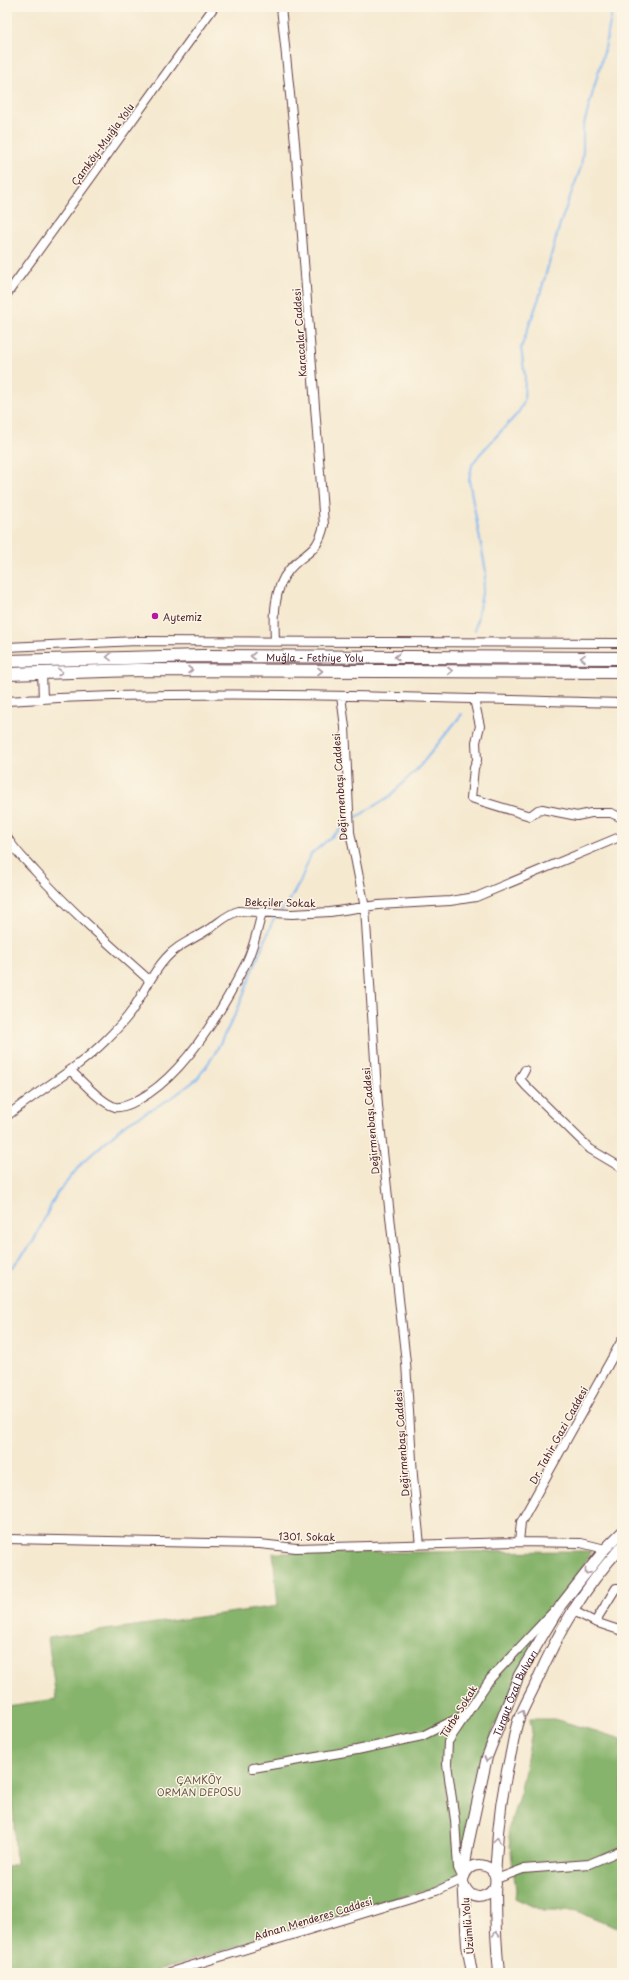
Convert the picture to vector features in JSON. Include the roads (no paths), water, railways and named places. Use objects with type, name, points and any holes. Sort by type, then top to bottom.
[{"type":"highway","name":"Muğla - Fethiye Yolu","points":[[7,661],[128,656],[622,658]]},
{"type":"highway","name":"Muğla - Fethiye Yolu","points":[[7,674],[42,672],[275,670],[622,672]]},
{"type":"main road","name":"Turgut Özal Bulvarı","points":[[463,1882],[468,1845],[487,1757],[519,1675],[561,1605],[605,1549],[622,1532]]},
{"type":"main road","points":[[499,1973],[496,1944],[496,1847],[504,1781],[518,1722],[548,1654],[572,1610],[598,1572],[622,1546]]},
{"type":"main road","points":[[478,1865],[488,1867],[495,1874],[496,1882],[490,1893],[480,1898],[470,1894],[463,1882],[468,1869],[478,1865]]},
{"type":"main road","name":"Üzümlü Yolu","points":[[463,1882],[467,1945],[472,1973]]},
{"type":"street","name":"Çamköy-Muığla Yolu","points":[[7,294],[214,7]]},
{"type":"street","name":"Karacalar Caddesi","points":[[275,641],[277,593],[284,577],[290,569],[313,550],[321,539],[324,525],[295,143],[281,7]]},
{"type":"street","points":[[195,641],[202,656]]},
{"type":"street","points":[[7,647],[195,641],[622,643]]},
{"type":"street","points":[[128,656],[133,642]]},
{"type":"street","points":[[426,642],[427,657]]},
{"type":"street","points":[[42,672],[43,699]]},
{"type":"street","points":[[7,701],[155,695],[341,696],[622,703]]},
{"type":"street","name":"Değirmenbaşı Caddesi","points":[[341,696],[345,734],[350,832],[365,908],[378,1112],[403,1332],[413,1476],[420,1545]]},
{"type":"street","points":[[474,699],[480,726],[476,742],[478,760],[474,768],[471,798],[530,816],[542,809],[577,816],[591,813],[611,813],[622,818]]},
{"type":"street","name":"Bekçiler Sokak","points":[[7,1116],[34,1095],[84,1061],[128,1016],[149,980],[166,957],[187,941],[208,930],[232,912],[239,910],[292,914],[330,912],[378,905],[450,901],[476,897],[622,836]]},
{"type":"street","points":[[7,837],[49,887],[90,928],[149,980]]},
{"type":"street","points":[[70,1070],[108,1104],[116,1107],[129,1105],[161,1086],[183,1062],[216,1017],[248,960],[262,912]]},
{"type":"street","points":[[525,1070],[520,1079],[532,1092],[590,1149],[622,1168]]},
{"type":"street","name":"Dr. Tahir Gazi Caddesi","points":[[519,1542],[521,1522],[622,1340]]},
{"type":"street","name":"1301. Sokak","points":[[7,1539],[260,1544],[296,1548],[519,1542],[581,1542],[605,1549]]},
{"type":"street","points":[[595,1622],[616,1588],[622,1588]]},
{"type":"street","name":"Türbe Sokak","points":[[463,1882],[458,1868],[455,1820],[447,1764],[448,1742],[490,1679],[561,1605]]},
{"type":"street","points":[[572,1610],[595,1622],[622,1632]]},
{"type":"street","points":[[253,1768],[357,1750],[422,1736],[466,1714]]},
{"type":"street","points":[[496,1882],[523,1869],[589,1864],[622,1850]]},
{"type":"street","name":"Adnan Menderes Caddesi","points":[[167,1973],[463,1882]]},
{"type":"waterway","points":[[475,630],[486,572],[469,480],[472,465],[479,455],[518,413],[524,402],[525,376],[521,348],[539,298],[560,224],[581,167],[583,128],[605,48],[613,7]]},
{"type":"waterway","points":[[352,820],[390,796],[420,766],[462,714]]},
{"type":"waterway","points":[[281,911],[287,905],[300,882],[311,854],[347,824]]},
{"type":"waterway","points":[[7,1271],[14,1265],[33,1242],[56,1195],[82,1163],[124,1125],[173,1097],[197,1079],[214,1055],[237,1011],[273,920],[277,916]]},
{"type":"place","name":"Aytemiz","points":[[155,616]]},
{"type":"park label","name":"ÇAMKÖY ORMAN DEPOSU","points":[[199,1784]]}]
